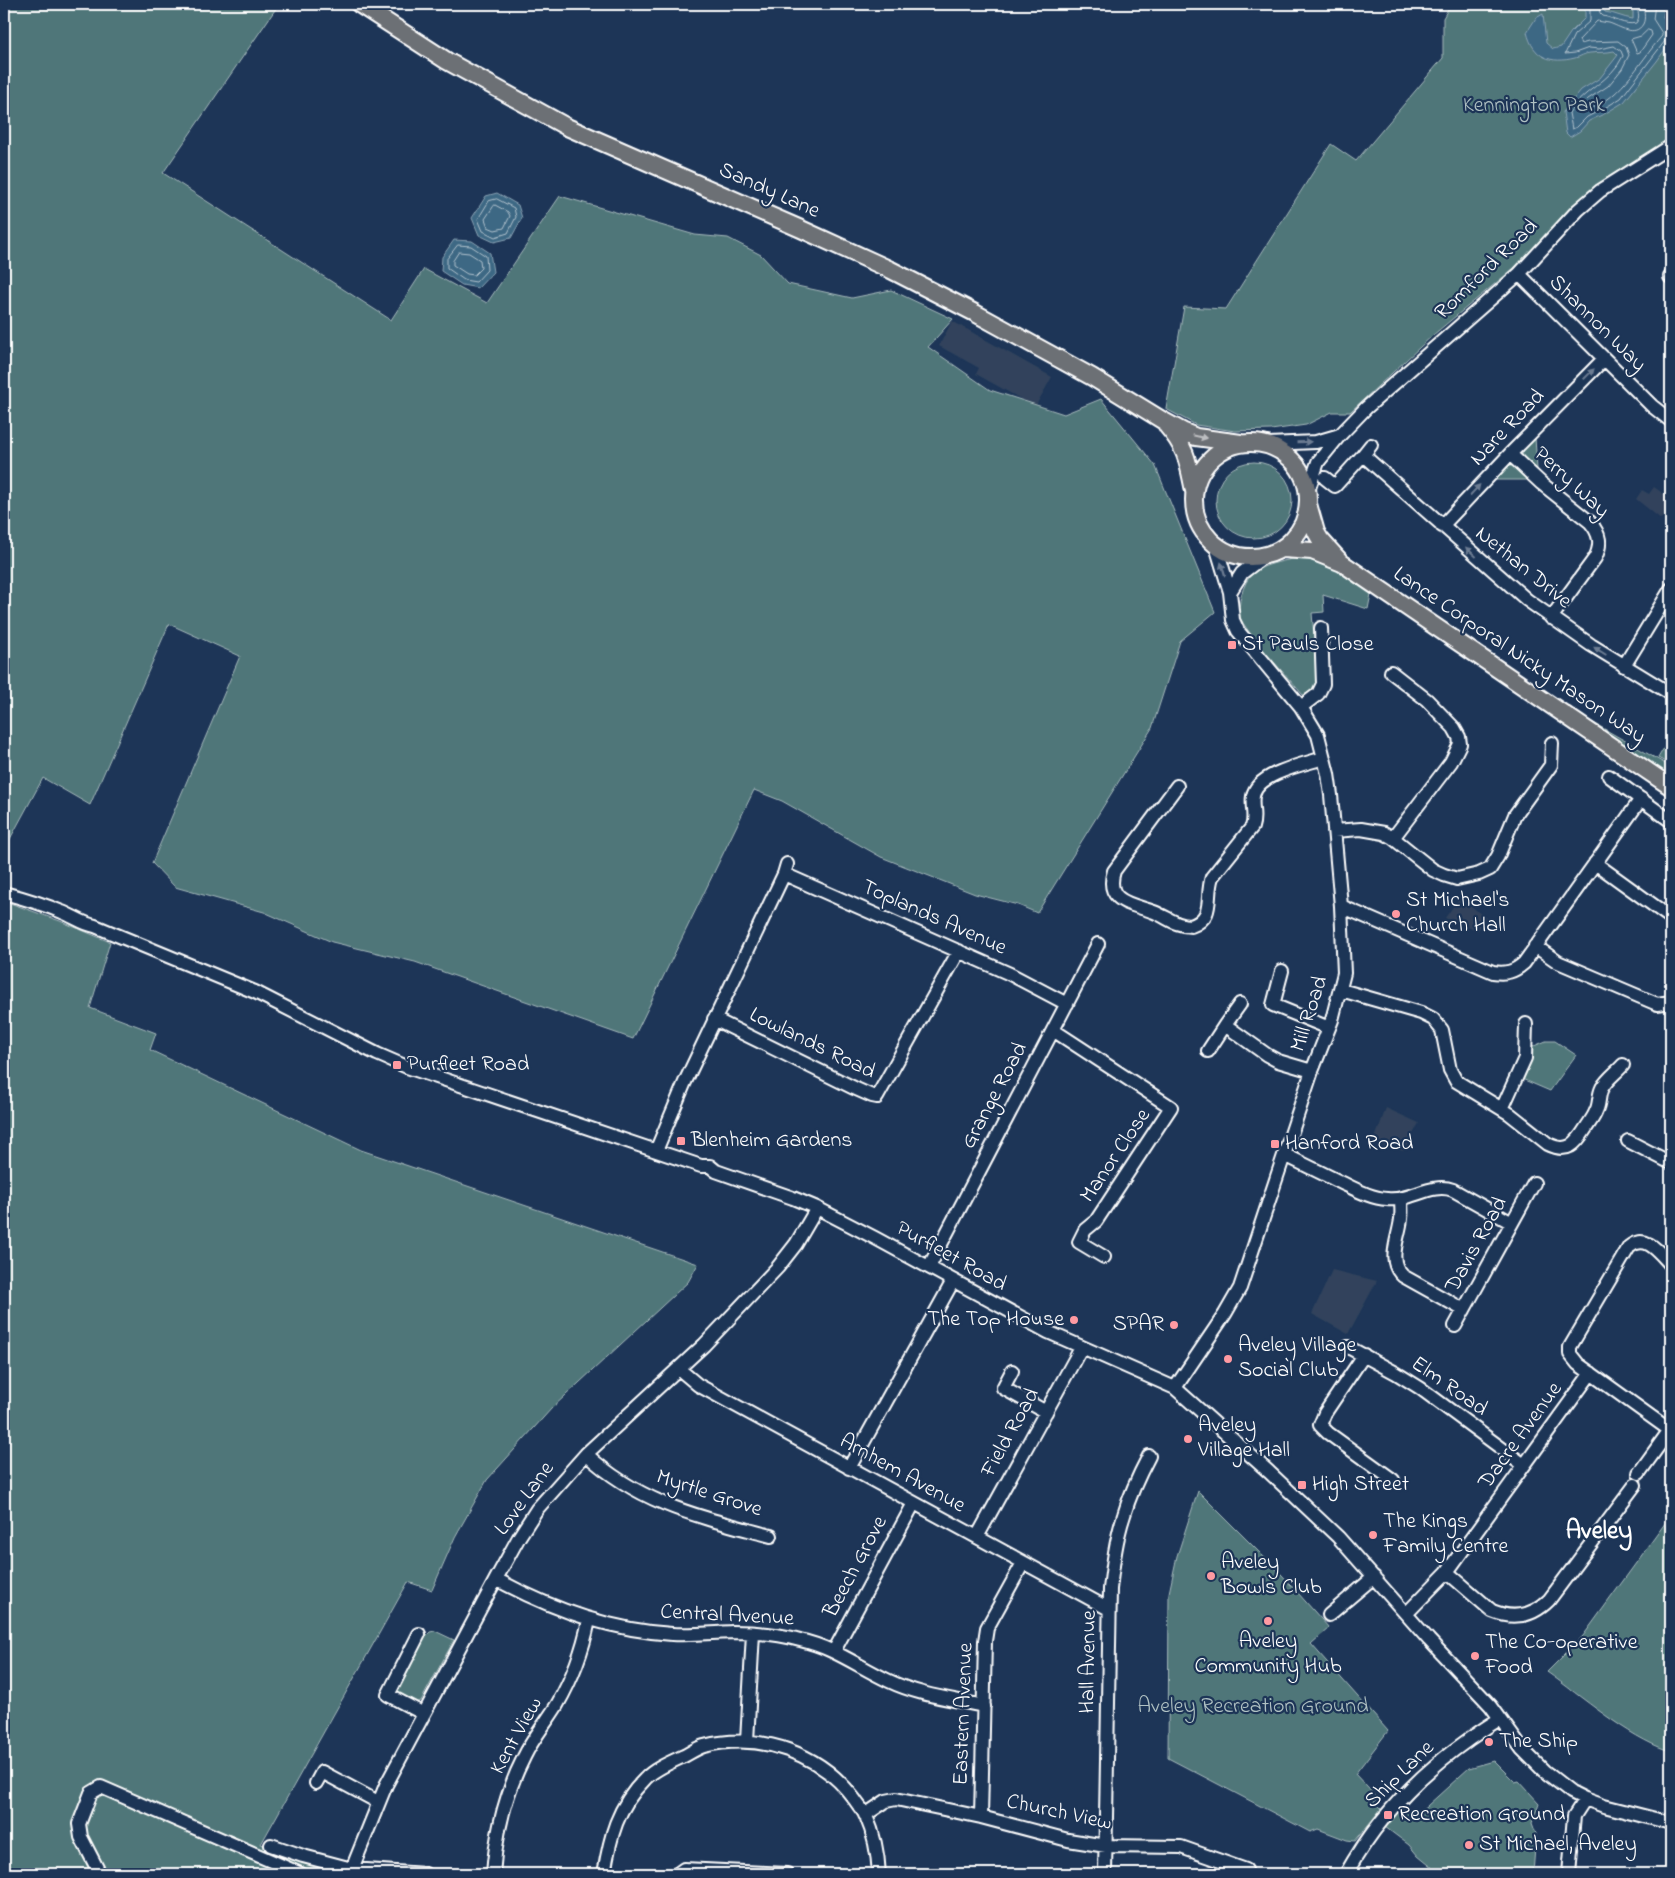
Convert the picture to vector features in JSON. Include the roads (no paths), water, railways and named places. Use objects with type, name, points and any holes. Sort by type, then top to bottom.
[{"type":"main road","name":"Sandy Lane","points":[[359,4],[447,61],[567,128],[801,229],[890,270],[1092,376],[1162,420],[1196,437],[1241,443]]},
{"type":"main road","name":"Sandy Lane","points":[[1162,420],[1176,436],[1185,451],[1194,491]]},
{"type":"main road","points":[[1241,443],[1268,444],[1289,457],[1296,464],[1308,496],[1301,528],[1293,540],[1283,549],[1263,557],[1243,557],[1228,553],[1216,546],[1204,533],[1196,518],[1193,504],[1194,491],[1202,472],[1210,460],[1225,449],[1241,443]]},
{"type":"main road","name":"Lance Corporal Nicky Mason Way","points":[[1308,496],[1316,532],[1342,563]]},
{"type":"main road","name":"Lance Corporal Nicky Mason Way","points":[[1283,549],[1312,551],[1342,563],[1671,787]]},
{"type":"street","name":"Romford Road","points":[[1308,496],[1318,462],[1340,435],[1415,364],[1518,274],[1578,210],[1600,192],[1671,146]]},
{"type":"street","name":"Shannon Way","points":[[1518,274],[1604,359],[1669,415]]},
{"type":"street","name":"Nare Road","points":[[1442,526],[1604,359]]},
{"type":"street","name":"Romford Road","points":[[1268,444],[1316,442],[1340,435]]},
{"type":"street","name":"Nethan Drive","points":[[1324,478],[1335,486],[1367,450],[1442,526],[1500,577],[1551,618],[1671,694]]},
{"type":"street","name":"Perry Way","points":[[1510,454],[1541,483],[1590,522],[1600,540],[1599,550],[1595,558],[1551,618]]},
{"type":"street","name":"Mill Road","points":[[1175,1388],[1225,1314],[1240,1288],[1312,1071],[1329,1028],[1341,990],[1344,973],[1341,906],[1331,795],[1318,735],[1301,707],[1238,631],[1233,620],[1230,592],[1216,546]]},
{"type":"street","points":[[1230,592],[1242,573],[1263,557]]},
{"type":"street","points":[[1624,666],[1671,589]]},
{"type":"street","points":[[1301,707],[1318,694],[1323,684],[1321,628]]},
{"type":"street","points":[[1391,672],[1427,700],[1454,728],[1459,737],[1460,744],[1450,762],[1393,838]]},
{"type":"street","points":[[1334,831],[1372,830],[1393,838],[1433,870],[1457,879],[1490,869],[1498,856],[1515,815],[1552,766],[1552,743]]},
{"type":"street","points":[[1177,786],[1114,871],[1112,879],[1113,888],[1121,900],[1154,912],[1176,924],[1191,926],[1204,918],[1207,913],[1209,885],[1217,869],[1252,827],[1254,819],[1253,797],[1259,785],[1274,775],[1324,758]]},
{"type":"street","points":[[1609,776],[1671,821]]},
{"type":"street","points":[[1341,906],[1493,972],[1504,974],[1516,970],[1524,963],[1641,799]]},
{"type":"street","points":[[1594,864],[1671,918]]},
{"type":"street","name":"Toplands Avenue","points":[[714,1019],[786,869],[1010,974],[1067,1004]]},
{"type":"street","points":[[4,893],[78,918],[86,924],[103,929],[256,992],[407,1068],[702,1166],[710,1166],[716,1171],[817,1208]]},
{"type":"street","name":"Grange Road","points":[[929,1267],[1098,944]]},
{"type":"street","points":[[1535,946],[1558,962],[1657,1004],[1671,1002]]},
{"type":"street","name":"Lowlands Road","points":[[714,1019],[854,1088],[878,1097],[959,951]]},
{"type":"street","points":[[1282,971],[1273,1005],[1329,1028]]},
{"type":"street","points":[[1341,990],[1421,1013],[1433,1019],[1442,1030],[1450,1070],[1456,1081],[1502,1108],[1548,1144],[1562,1149],[1569,1147],[1580,1138],[1596,1111],[1603,1086],[1623,1066]]},
{"type":"street","points":[[1208,1051],[1240,1004]]},
{"type":"street","points":[[656,1151],[714,1019]]},
{"type":"street","points":[[1502,1108],[1523,1063],[1526,1024]]},
{"type":"street","points":[[1225,1025],[1272,1058],[1312,1071]]},
{"type":"street","name":"Manor Close","points":[[1053,1030],[1171,1107],[1096,1221],[1084,1230],[1079,1242],[1104,1257]]},
{"type":"street","points":[[1628,1140],[1671,1163]]},
{"type":"street","points":[[1285,1155],[1361,1192],[1387,1200],[1445,1187],[1454,1190],[1512,1223]]},
{"type":"street","name":"Davis Road","points":[[1455,1326],[1534,1182]]},
{"type":"street","points":[[1401,1198],[1402,1217],[1393,1259],[1398,1272],[1464,1310]]},
{"type":"street","name":"Purfleet Road","points":[[817,1208],[1048,1332],[1175,1388]]},
{"type":"street","name":"Love Lane","points":[[351,1872],[378,1802],[496,1579],[519,1537],[538,1509],[586,1454],[704,1345],[778,1267],[796,1244],[817,1208]]},
{"type":"street","points":[[1447,1572],[1492,1611],[1501,1614],[1518,1616],[1535,1612],[1550,1600],[1670,1430],[1573,1359],[1570,1354],[1570,1346],[1629,1248],[1640,1241],[1646,1242],[1653,1246],[1671,1265]]},
{"type":"street","points":[[849,1468],[954,1281]]},
{"type":"street","name":"Elm Road","points":[[1348,1347],[1420,1388],[1524,1465]]},
{"type":"street","name":"Field Road","points":[[977,1537],[1081,1348]]},
{"type":"street","points":[[1364,1355],[1324,1413],[1320,1424],[1328,1433],[1393,1480]]},
{"type":"street","name":"Arnhem Avenue","points":[[679,1368],[698,1385],[1109,1609]]},
{"type":"street","points":[[1012,1371],[1003,1388],[1046,1412]]},
{"type":"street","name":"Dacre Avenue","points":[[1406,1614],[1447,1572],[1591,1373]]},
{"type":"street","points":[[1175,1388],[1323,1522],[1491,1706],[1522,1749],[1544,1771],[1571,1792],[1585,1799],[1604,1806],[1671,1823]]},
{"type":"street","name":"Myrtle Grove","points":[[586,1454],[621,1481],[666,1506],[771,1536]]},
{"type":"street","name":"Hall Avenue","points":[[1105,1874],[1110,1588],[1115,1551],[1124,1514],[1148,1456]]},
{"type":"street","name":"Beech Grove","points":[[834,1651],[914,1503]]},
{"type":"street","name":"Eastern Avenue","points":[[981,1817],[985,1641],[987,1628],[1023,1563]]},
{"type":"street","points":[[1329,1615],[1374,1577]]},
{"type":"street","name":"Central Avenue","points":[[496,1579],[536,1600],[589,1620],[636,1630],[672,1634],[754,1633],[780,1635],[802,1640],[834,1651],[888,1681],[905,1688],[984,1706]]},
{"type":"street","name":"Kent View","points":[[493,1874],[497,1836],[510,1787],[529,1748],[567,1687],[580,1656],[589,1620]]},
{"type":"street","points":[[747,1742],[754,1633]]},
{"type":"street","points":[[419,1634],[388,1695],[424,1714]]},
{"type":"street","name":"Ship Lane","points":[[1346,1874],[1373,1830],[1415,1782],[1457,1748],[1500,1719]]},
{"type":"street","points":[[604,1874],[610,1838],[622,1809],[646,1778],[677,1759],[704,1746],[747,1742],[768,1744],[793,1752],[830,1772],[847,1789],[865,1815],[878,1854],[879,1874]]},
{"type":"street","points":[[316,1783],[322,1772],[378,1802]]},
{"type":"street","points":[[100,1874],[81,1837],[80,1824],[91,1793],[101,1787],[301,1874]]},
{"type":"street","name":"Church View","points":[[865,1815],[886,1801],[896,1799],[981,1817],[1053,1837],[1106,1846],[1180,1847],[1246,1870]]},
{"type":"street","points":[[1569,1874],[1574,1816],[1585,1799]]},
{"type":"street","points":[[271,1845],[351,1872],[425,1874]]},
{"type":"street","points":[[677,1874],[684,1869],[787,1874]]},
{"type":"water","points":[[1585,4],[1602,4],[1605,12],[1633,19],[1633,12],[1629,4],[1666,4],[1663,17],[1671,26],[1671,41],[1624,102],[1589,121],[1580,131],[1570,137],[1566,133],[1563,112],[1581,90],[1600,78],[1618,55],[1614,51],[1588,53],[1566,60],[1551,59],[1538,53],[1530,41],[1527,32],[1536,18],[1543,14],[1546,43],[1553,49],[1561,47],[1571,32],[1585,18]]},
{"type":"water","points":[[497,193],[518,205],[522,218],[511,238],[494,242],[479,235],[472,218],[486,196]]},
{"type":"water","points":[[454,240],[472,241],[490,253],[493,272],[478,288],[462,285],[441,271],[442,257]]},
{"type":"place","name":"St Pauls Close","points":[[1232,645]]},
{"type":"place","name":"St Michael's Church Hall","points":[[1396,914]]},
{"type":"place","name":"Purfleet Road","points":[[397,1065]]},
{"type":"place","name":"Blenheim Gardens","points":[[681,1141]]},
{"type":"place","name":"Hanford Road","points":[[1275,1144]]},
{"type":"place","name":"The Top House","points":[[1074,1320]]},
{"type":"place","name":"SPAR","points":[[1174,1325]]},
{"type":"place","name":"Aveley Village Social Club","points":[[1228,1359]]},
{"type":"place","name":"Aveley Village Hall","points":[[1188,1439]]},
{"type":"place","name":"High Street","points":[[1302,1485]]},
{"type":"place","name":"The Kings Family Centre","points":[[1373,1535]]},
{"type":"place","name":"Aveley Bowls Club","points":[[1211,1576]]},
{"type":"place","name":"Aveley Community Hub","points":[[1268,1621]]},
{"type":"place","name":"The Co-operative Food","points":[[1475,1656]]},
{"type":"place","name":"The Ship","points":[[1489,1742]]},
{"type":"place","name":"Recreation Ground","points":[[1388,1815]]},
{"type":"place","name":"St Michael, Aveley","points":[[1469,1845]]},
{"type":"district","name":"Aveley","points":[[1599,1532]]},
{"type":"park label","name":"Kennington Park","points":[[1534,106]]},
{"type":"park label","name":"Aveley Recreation Ground","points":[[1253,1707]]}]
